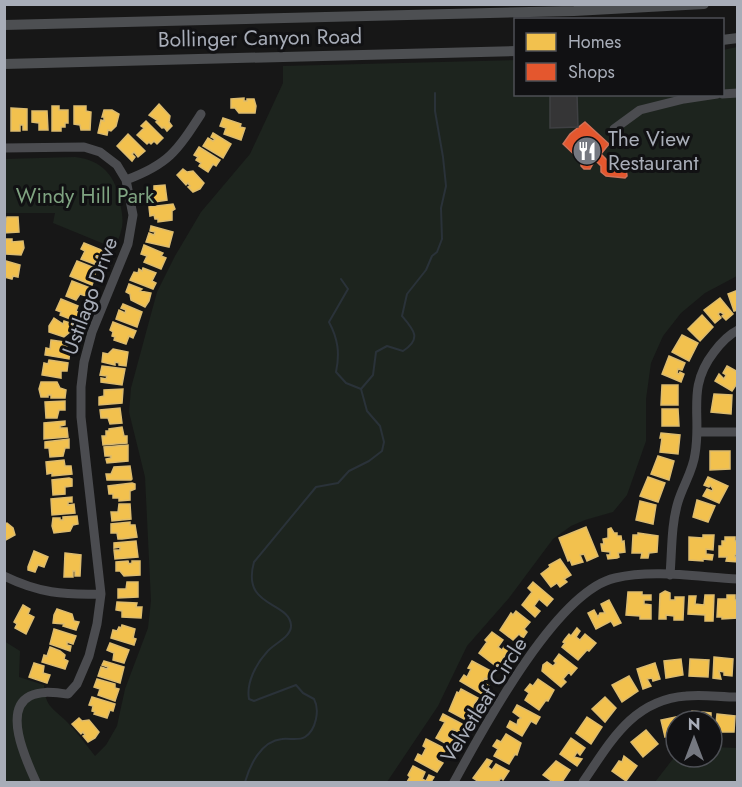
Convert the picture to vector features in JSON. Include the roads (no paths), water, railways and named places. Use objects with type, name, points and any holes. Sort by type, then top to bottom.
[{"type":"main road","name":"Bollinger Canyon Road","points":[[4,25],[574,11],[704,4]]},
{"type":"main road","name":"Bollinger Canyon Road","points":[[4,64],[514,51]]},
{"type":"street","points":[[614,129],[640,110],[704,96]]},
{"type":"street","points":[[126,180],[165,162],[179,147],[201,114]]},
{"type":"street","name":"Ustilago Drive","points":[[4,148],[84,147],[109,157],[126,180],[133,215],[128,244],[92,332],[81,387],[81,417],[101,594],[97,624],[77,684],[68,694],[44,692],[29,696],[20,706],[16,726],[22,749],[36,783]]},
{"type":"street","points":[[670,575],[678,502],[692,471],[697,432],[698,383],[703,370],[717,348],[738,330]]},
{"type":"street","points":[[697,432],[738,432]]},
{"type":"street","name":"Velvetleaf Circle","points":[[454,783],[517,673],[585,592],[613,578],[636,574],[738,579]]},
{"type":"street","points":[[4,576],[28,588],[64,594],[101,594]]},
{"type":"street","points":[[583,783],[628,719],[649,707],[669,698],[686,696],[738,698]]},
{"type":"waterway","points":[[361,389],[373,375],[376,352],[387,346],[403,351],[413,342],[413,330],[402,316],[407,294],[426,270],[442,239],[441,208],[446,186],[435,111],[435,93]]},
{"type":"waterway","points":[[341,279],[348,289],[329,322],[337,346],[336,372],[346,383],[361,389]]},
{"type":"waterway","points":[[245,782],[253,761],[262,749],[275,741],[305,737],[312,730],[317,714],[314,699],[303,693],[296,685],[254,701],[249,699],[250,680],[256,668],[270,649],[291,629],[288,617],[259,596],[254,588],[252,577],[254,562],[316,487],[338,483],[349,471],[369,461],[382,451],[384,442],[380,426],[367,411],[361,389]]},
{"type":"place","name":"The View Restaurant","points":[[587,151]]},
{"type":"park label","name":"Windy Hill Park","points":[[85,196]]}]
